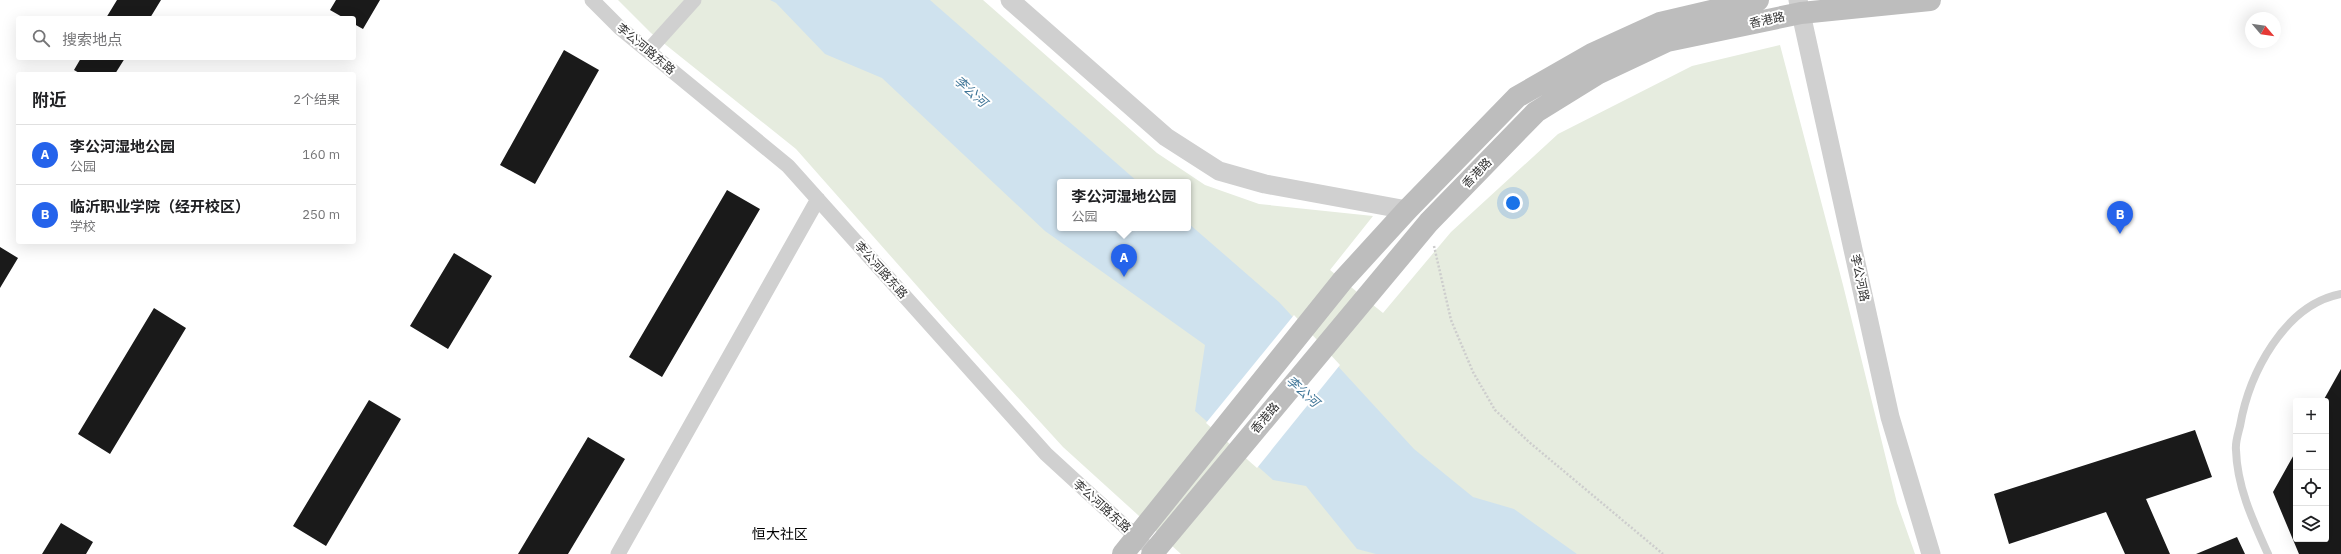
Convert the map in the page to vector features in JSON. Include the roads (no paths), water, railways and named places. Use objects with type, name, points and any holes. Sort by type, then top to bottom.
[{"type":"main road","name":"香港路","points":[[1123,554],[1343,280],[1407,210],[1518,97],[1592,54],[1660,23],[1758,0]]},
{"type":"main road","name":"香港路","points":[[1154,553],[1429,222],[1536,112],[1599,73],[1667,41],[1800,6],[1930,0]]},
{"type":"street","name":"李公河路东路","points":[[592,0],[620,28],[788,166],[1046,454],[1154,553]]},
{"type":"street","points":[[648,51],[694,0]]},
{"type":"street","points":[[1010,0],[1166,137],[1219,171],[1265,184],[1407,210]]},
{"type":"street","name":"李公河路","points":[[1800,6],[1890,417],[1931,554]]},
{"type":"street","points":[[618,554],[818,199]]},
{"type":"lane","points":[[2268,554],[2246,503],[2235,450],[2244,402],[2267,352],[2292,320],[2326,297],[2341,294]]},
{"type":"water","name":"李公河","points":[[770,0],[930,0],[1135,179],[1057,179],[1057,231],[1191,231],[1191,226],[1279,302],[1414,449],[1473,497],[1514,509],[1577,554],[1376,554],[1357,549],[1306,486],[1273,480],[1195,411],[1205,345],[1045,231],[882,78],[825,54],[776,3]]},
{"type":"place","name":"临沂职业学院（经开校区）","points":[[2120,234]]},
{"type":"place","name":"李公河湿地公园","points":[[1124,277]]},
{"type":"district","name":"恒大社区","points":[[780,534]]}]
